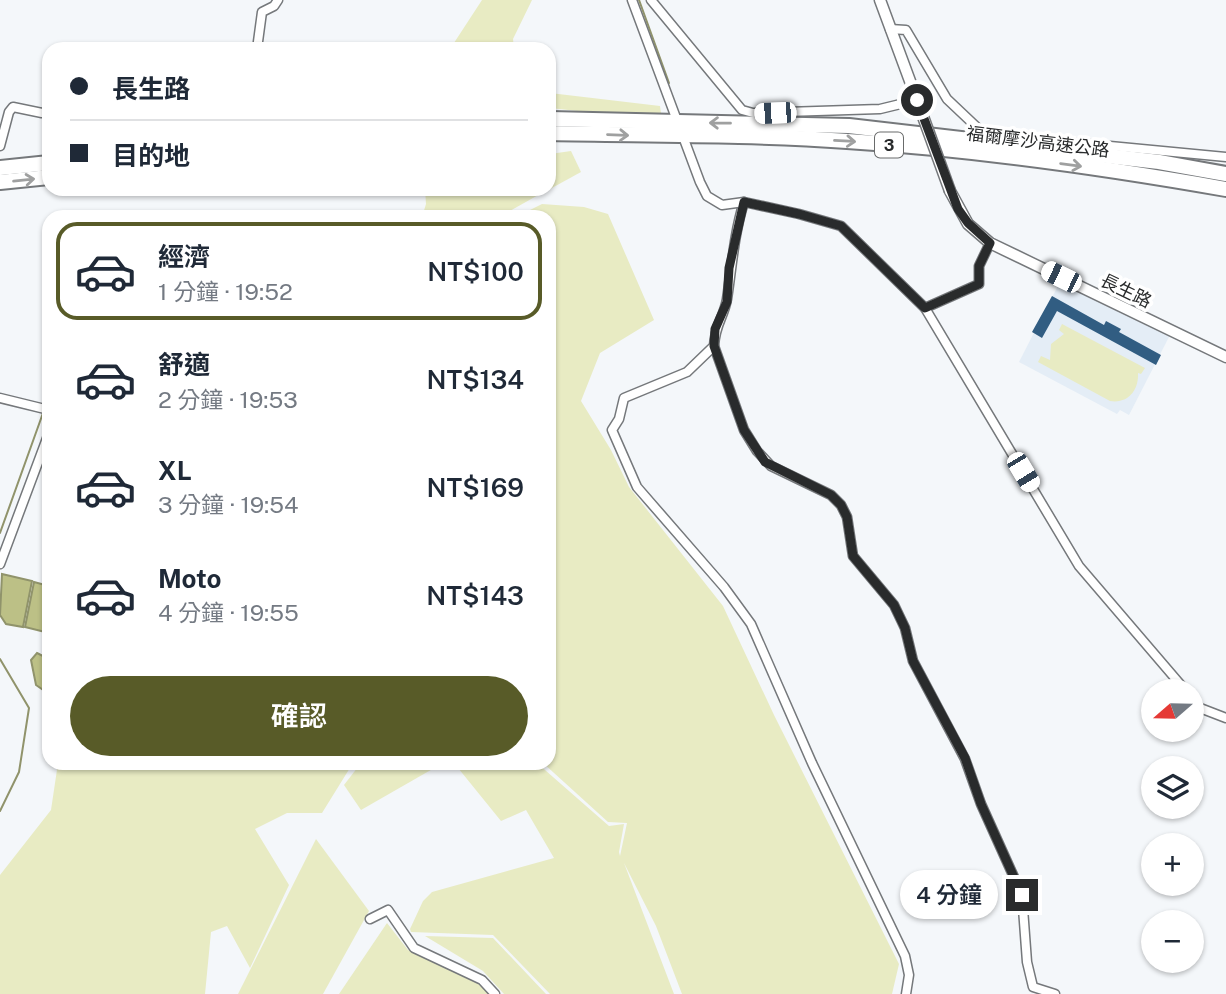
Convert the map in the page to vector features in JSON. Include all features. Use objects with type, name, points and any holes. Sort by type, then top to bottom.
[{"type":"highway","name":"福爾摩沙高速公路","points":[[556,120],[849,126],[1160,162],[1226,174]]},
{"type":"highway","name":"福爾摩沙高速公路","points":[[556,133],[846,141],[974,152],[1153,176],[1226,189]]},
{"type":"highway","points":[[0,168],[42,164]]},
{"type":"highway","points":[[0,182],[42,178]]},
{"type":"street","points":[[258,42],[262,12],[275,6],[278,0]]},
{"type":"street","points":[[632,0],[666,97],[707,196],[722,205],[744,202],[841,226],[925,308],[1079,566],[1176,679]]},
{"type":"street","points":[[651,0],[742,110],[753,114],[880,109],[917,100]]},
{"type":"street","name":"長生路","points":[[880,0],[950,191],[968,223],[990,243],[1226,357]]},
{"type":"street","points":[[890,29],[906,30],[912,36],[947,100],[984,134],[1226,157]]},
{"type":"street","points":[[0,146],[9,112],[13,107],[42,113]]},
{"type":"street","points":[[744,202],[729,268],[727,302],[715,329],[714,346],[744,430],[757,451],[771,466],[831,495],[841,505],[847,517],[853,556],[894,605],[905,628],[913,661],[965,758],[981,804],[1022,895],[1027,962],[1033,987],[1037,991],[1055,994]]},
{"type":"street","points":[[925,308],[979,284],[979,266],[990,243]]},
{"type":"street","points":[[714,346],[687,372],[624,398],[619,419],[612,430],[638,487],[724,587],[751,624],[812,763],[905,956],[909,975],[906,994]]},
{"type":"street","points":[[0,398],[42,408]]},
{"type":"street","points":[[0,564],[42,451]]},
{"type":"street","points":[[1204,710],[1226,718]]},
{"type":"street","points":[[370,919],[388,910],[414,947],[482,980],[495,994]]},
{"type":"shaded area","points":[[482,0],[532,0],[513,42],[455,42]]},
{"type":"shaded area","points":[[556,94],[660,106],[661,113],[632,117],[556,109]]},
{"type":"shaded area","points":[[571,151],[581,172],[556,186],[556,153]]},
{"type":"shaded area","points":[[425,196],[537,196],[512,210],[424,210]]},
{"type":"shaded area","points":[[542,204],[584,207],[608,214],[654,320],[600,353],[581,401],[611,450],[629,487],[723,606],[774,715],[899,964],[892,994],[682,994],[656,926],[624,863],[674,994],[550,994],[493,935],[411,932],[423,901],[432,892],[554,858],[526,810],[501,821],[460,770],[545,770],[609,826],[624,824],[620,856],[627,823],[608,822],[551,770],[556,770],[556,210],[530,210]]},
{"type":"shaded area","points":[[1062,278],[1170,335],[1129,415],[1120,410],[1117,414],[1019,362]]},
{"type":"shaded area","points":[[1062,324],[1145,368],[1141,374],[1138,373],[1137,385],[1127,398],[1110,401],[1038,362],[1041,356],[1050,360],[1051,344],[1064,334],[1059,330]]},
{"type":"shaded area","points":[[2,574],[32,581],[23,627],[6,624],[0,615]]},
{"type":"shaded area","points":[[34,582],[42,584],[42,631],[25,627]]},
{"type":"shaded area","points":[[37,653],[42,656],[42,689],[36,685],[31,660]]},
{"type":"shaded area","points":[[57,770],[349,770],[322,813],[287,813],[255,829],[289,885],[250,968],[227,926],[211,932],[205,994],[0,994],[0,875],[51,810]]},
{"type":"shaded area","points":[[356,770],[431,770],[361,810],[344,785]]},
{"type":"shaded area","points":[[316,839],[369,911],[323,994],[238,994]]},
{"type":"shaded area","points":[[387,923],[408,950],[476,982],[490,994],[339,994]]},
{"type":"shaded area","points":[[425,936],[493,938],[546,994],[504,994],[483,971]]},
{"type":"building","points":[[1052,296],[1104,325],[1106,321],[1121,329],[1119,332],[1161,355],[1156,365],[1057,311],[1042,338],[1032,332]]},
{"type":"waterway","points":[[639,0],[669,83]]},
{"type":"waterway","points":[[0,533],[42,416]]},
{"type":"waterway","points":[[0,659],[29,708],[19,772],[0,811]]},
{"type":"route","points":[[917,100],[958,209],[968,223],[990,243],[979,266],[979,284],[974,289],[925,308],[841,226],[744,202],[729,268],[727,302],[715,329],[714,346],[744,430],[765,462],[831,495],[841,505],[847,517],[848,538],[853,556],[894,605],[905,628],[913,661],[965,758],[981,804],[1022,895]]}]
